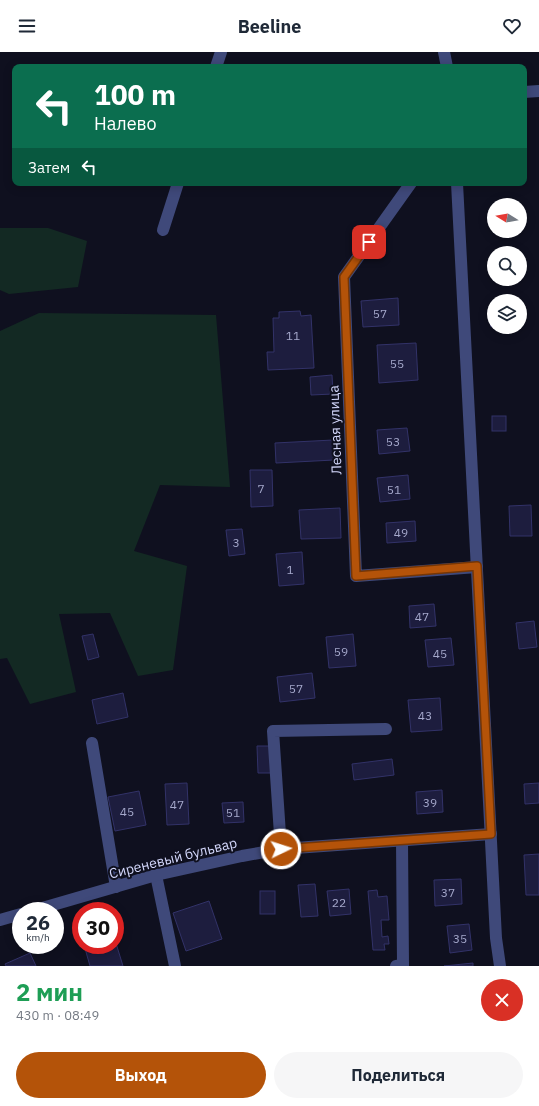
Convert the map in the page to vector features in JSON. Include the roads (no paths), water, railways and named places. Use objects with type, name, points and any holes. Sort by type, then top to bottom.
[{"type":"street","points":[[217,64],[220,52]]},
{"type":"street","points":[[444,52],[446,64]]},
{"type":"street","points":[[527,92],[539,92]]},
{"type":"street","points":[[163,230],[177,186]]},
{"type":"street","name":"Лесная улица","points":[[409,186],[344,277],[356,576],[477,566]]},
{"type":"street","points":[[457,186],[496,938],[500,966]]},
{"type":"street","points":[[281,849],[273,731],[386,729]]},
{"type":"street","points":[[92,743],[116,887]]},
{"type":"street","name":"Сиреневый бульвар","points":[[64,902],[156,875],[281,849],[491,834]]},
{"type":"street","points":[[396,966],[403,965],[402,841]]},
{"type":"street","points":[[156,875],[175,966]]},
{"type":"street","points":[[0,920],[12,917]]}]
